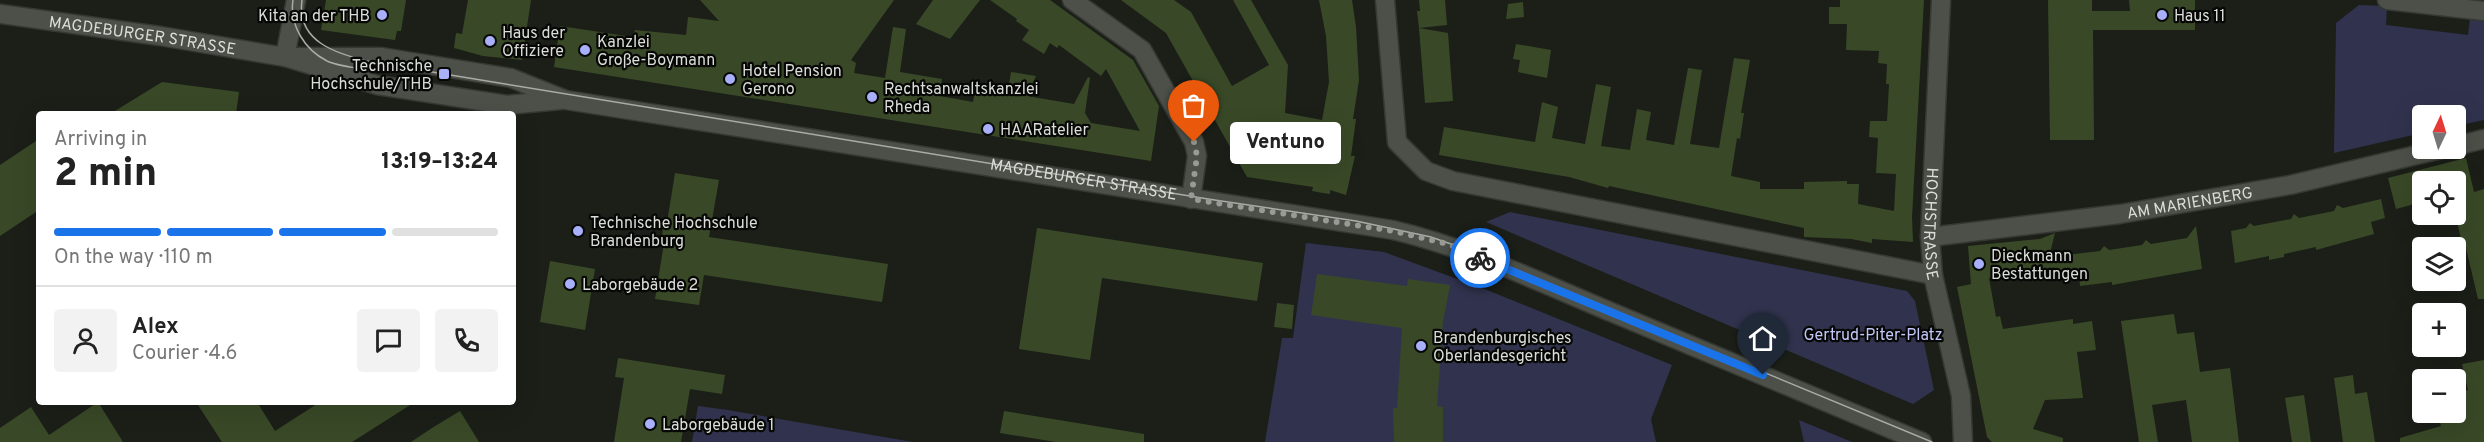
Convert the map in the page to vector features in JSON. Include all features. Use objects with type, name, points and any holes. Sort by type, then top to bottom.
[{"type":"street","points":[[285,57],[296,0]]},
{"type":"street","points":[[1072,0],[1142,50],[1194,142],[1197,156],[1191,199]]},
{"type":"street","points":[[1385,0],[1397,142],[1426,171],[1453,181],[1933,274]]},
{"type":"street","name":"HOCHSTRASSE","points":[[1941,0],[1930,237],[1933,274],[1961,396],[1963,442]]},
{"type":"street","points":[[2387,0],[2484,11]]},
{"type":"street","name":"MAGDEBURGER STRASSE","points":[[0,14],[160,36],[285,57],[377,86],[507,105],[566,100]]},
{"type":"street","name":"MAGDEBURGER STRASSE","points":[[285,57],[381,57],[511,78],[566,100],[1393,231],[1448,244],[1922,442]]},
{"type":"street","points":[[2466,144],[2484,139]]},
{"type":"street","name":"AM MARIENBERG","points":[[1930,237],[2120,214],[2290,185],[2412,156]]},
{"type":"green space","points":[[2359,5],[2387,6],[2386,25],[2468,35],[2470,18],[2484,20],[2484,120],[2466,124],[2466,105],[2412,105],[2412,135],[2334,153],[2336,23]]},
{"type":"green space","name":"Gertrud-Piter-Platz","points":[[1510,212],[1907,291],[1915,301],[1934,390],[1913,404],[1486,222]]},
{"type":"green space","points":[[1306,243],[1384,252],[1487,290],[1672,365],[1651,419],[1656,442],[1265,442],[1282,338],[1293,338]]},
{"type":"green space","points":[[698,406],[728,410],[913,442],[692,442]]},
{"type":"green space","points":[[1799,420],[1852,442],[1804,442]]},
{"type":"building","name":"Kita an der THB","points":[[326,0],[406,0],[401,31],[397,31],[395,40],[321,30]]},
{"type":"building","name":"Haus der Offiziere","points":[[468,0],[531,0],[522,60],[483,56],[454,48],[456,33],[462,34]]},
{"type":"building","points":[[700,0],[894,0],[851,60],[856,63],[854,73],[885,78],[893,27],[906,29],[900,72],[942,79],[940,96],[973,102],[976,85],[1008,91],[1011,72],[1036,76],[1027,96],[1074,104],[1088,77],[1090,78],[1085,113],[1091,123],[1140,131],[1106,69],[1101,76],[1059,45],[1057,48],[1050,43],[1044,54],[1022,40],[1029,30],[990,0],[1050,0],[1133,60],[1159,106],[1151,161],[554,67],[560,26],[633,37],[635,30],[686,35],[688,17],[719,21]]},
{"type":"building","points":[[933,0],[980,0],[950,39],[916,24]]},
{"type":"building","points":[[1121,0],[1174,0],[1191,12],[1232,86],[1269,65],[1233,0],[1251,0],[1288,65],[1285,113],[1322,120],[1329,82],[1326,36],[1319,0],[1352,0],[1359,80],[1353,119],[1356,119],[1351,156],[1355,156],[1346,195],[1330,190],[1330,194],[1312,191],[1313,187],[1247,177],[1166,33]]},
{"type":"building","points":[[1419,0],[1445,0],[1447,25],[1419,28],[1417,11],[1420,11]]},
{"type":"building","points":[[1840,0],[1924,0],[1912,217],[1913,242],[1872,239],[1872,243],[1851,239],[1804,237],[1804,228],[1609,186],[1608,188],[1569,177],[1439,155],[1444,127],[1535,142],[1542,102],[1558,107],[1552,138],[1585,144],[1596,84],[1611,87],[1601,146],[1630,150],[1637,109],[1651,112],[1646,140],[1674,145],[1688,68],[1702,70],[1690,144],[1719,148],[1734,58],[1750,60],[1741,113],[1744,113],[1740,139],[1737,138],[1731,176],[1760,182],[1760,189],[1804,189],[1804,182],[1847,181],[1847,184],[1859,184],[1858,204],[1894,211],[1896,174],[1876,173],[1878,138],[1869,137],[1870,121],[1887,121],[1889,84],[1886,84],[1887,64],[1878,63],[1879,51],[1846,50],[1847,24],[1829,24],[1829,7],[1840,7]]},
{"type":"building","points":[[2048,0],[2092,0],[2092,11],[2130,11],[2129,0],[2195,0],[2195,30],[2093,30],[2094,140],[2050,140]]},
{"type":"building","points":[[1523,2],[1524,17],[1506,19],[1508,4]]},
{"type":"building","points":[[1419,28],[1448,33],[1453,101],[1425,103]]},
{"type":"building","points":[[1516,44],[1551,50],[1547,78],[1518,72],[1520,60],[1513,59]]},
{"type":"building","points":[[162,82],[239,92],[236,111],[115,111]]},
{"type":"building","points":[[36,141],[36,212],[0,236],[0,165]]},
{"type":"building","points":[[2466,158],[2474,192],[2484,189],[2484,299],[2478,299],[2466,248],[2466,237],[2461,237],[2458,225],[2466,225],[2466,171],[2415,171]]},
{"type":"building","points":[[2412,172],[2412,205],[2396,209],[2388,178]]},
{"type":"building","points":[[675,173],[719,180],[709,237],[888,264],[882,302],[704,275],[699,305],[655,299],[664,243],[661,243],[663,228],[666,229]]},
{"type":"building","points":[[2381,199],[2385,218],[2371,222],[2374,234],[2316,250],[2316,247],[2284,254],[2284,257],[2269,260],[2269,256],[2235,263],[2231,231],[2246,228],[2250,223],[2254,226],[2291,219],[2294,214],[2299,218],[2334,211],[2337,205],[2343,208]]},
{"type":"building","points":[[2196,226],[2202,269],[2112,285],[2112,282],[2080,286],[2079,274],[2056,277],[2056,271],[1989,278],[1996,317],[2000,316],[2003,329],[2073,319],[2073,324],[2092,321],[2096,350],[2077,352],[2083,398],[2045,400],[2033,429],[2063,438],[2063,442],[1992,442],[1987,437],[1957,287],[1971,284],[1968,246],[2040,239],[2055,233],[2049,257],[2100,251],[2104,246],[2109,250],[2142,245],[2146,240],[2151,244],[2187,238]]},
{"type":"building","points":[[1037,228],[1263,263],[1257,301],[1102,278],[1090,360],[1019,349]]},
{"type":"building","name":"Laborgebäude 2","points":[[550,261],[595,269],[585,330],[540,322]]},
{"type":"building","name":"Brandenburgisches Oberlandesgericht","points":[[1317,274],[1407,286],[1408,279],[1450,285],[1443,322],[1437,406],[1443,407],[1443,442],[1394,442],[1393,408],[1397,408],[1402,328],[1311,315]]},
{"type":"building","points":[[1277,303],[1294,305],[1292,329],[1274,327]]},
{"type":"building","points":[[2174,314],[2177,334],[2194,332],[2200,372],[2230,368],[2239,442],[2192,442],[2186,400],[2152,405],[2158,442],[2139,442],[2121,321]]},
{"type":"building","points":[[618,358],[725,375],[722,394],[690,389],[681,442],[614,442],[624,378],[615,377]]},
{"type":"building","points":[[2484,360],[2484,442],[2400,442],[2400,438],[2441,426],[2440,423],[2466,423],[2466,390],[2468,390],[2466,369],[2463,369],[2462,364]]},
{"type":"building","points":[[2353,375],[2355,394],[2367,392],[2375,442],[2343,442],[2334,378]]},
{"type":"building","points":[[2304,395],[2311,442],[2292,442],[2285,398]]},
{"type":"building","points":[[94,405],[100,405],[123,442],[0,442],[0,428],[31,407],[49,435]]},
{"type":"building","points":[[198,405],[259,405],[275,431],[315,405],[410,405],[352,442],[222,442]]},
{"type":"building","points":[[460,411],[479,442],[411,442],[432,428]]},
{"type":"building","points":[[1004,411],[1144,434],[1144,442],[1056,442],[1000,433]]},
{"type":"tram line","points":[[293,0],[292,9],[296,27],[300,36],[312,50],[332,63],[373,70]]},
{"type":"tram line","points":[[302,0],[305,26],[312,36],[333,50],[371,62],[1208,199],[1356,221],[1431,237],[1471,251],[1932,442]]},
{"type":"way so far","points":[[1194,142],[1197,156],[1191,199],[1393,231],[1448,244],[1480,258]]},
{"type":"place","name":"Kita an der THB","points":[[382,15]]},
{"type":"place","name":"Haus 11","points":[[2162,15]]},
{"type":"place","name":"Haus der Offiziere","points":[[490,41]]},
{"type":"place","name":"Kanzlei Große-Boymann","points":[[585,50]]},
{"type":"place","name":"Technische Hochschule/THB","points":[[444,74]]},
{"type":"place","name":"Hotel Pension Gerono","points":[[730,79]]},
{"type":"place","name":"Rechtsanwaltskanzlei Rheda","points":[[872,97]]},
{"type":"place","name":"HAARatelier","points":[[988,129]]},
{"type":"place","name":"Ventuno","points":[[1194,142]]},
{"type":"place","name":"Technische Hochschule Brandenburg","points":[[578,231]]},
{"type":"place","name":"Dieckmann Bestattungen","points":[[1979,264]]},
{"type":"place","name":"Laborgebäude 2","points":[[570,284]]},
{"type":"place","name":"Brandenburgisches Oberlandesgericht","points":[[1421,346]]},
{"type":"place","name":"Laborgebäude 1","points":[[650,424]]},
{"type":"route","points":[[1480,258],[1763,375]]}]
